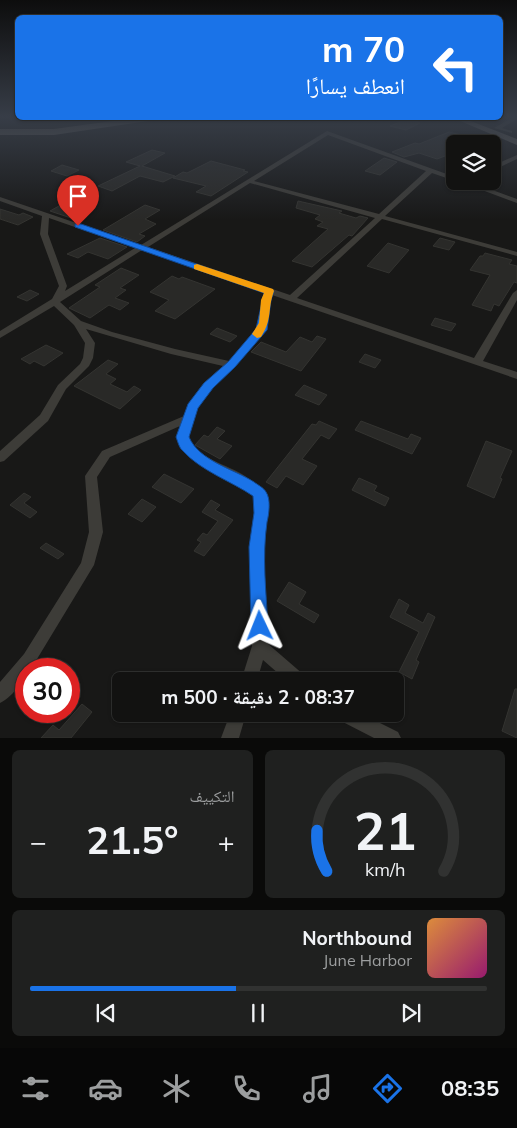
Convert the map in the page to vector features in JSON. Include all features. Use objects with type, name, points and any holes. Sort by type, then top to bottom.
[{"type":"street","points":[[0,335],[297,151]]},
{"type":"street","points":[[379,151],[446,176]]},
{"type":"street","points":[[501,165],[517,157]]},
{"type":"street","points":[[290,299],[431,170]]},
{"type":"street","points":[[248,181],[517,254]]},
{"type":"street","points":[[487,190],[516,200]]},
{"type":"street","points":[[0,199],[517,376]]},
{"type":"street","points":[[46,215],[44,234],[63,286],[55,302]]},
{"type":"street","points":[[252,672],[260,646],[256,547],[262,513],[260,494],[240,480],[207,463],[186,447],[182,437],[192,407],[208,386],[232,365],[262,330],[269,291]]},
{"type":"street","points":[[477,362],[517,293]]},
{"type":"street","points":[[0,458],[44,418],[62,387],[84,366],[88,358],[90,344],[78,323],[55,302]]},
{"type":"street","points":[[78,323],[165,350],[232,365]]},
{"type":"street","points":[[0,696],[29,659],[87,565],[96,532],[91,476],[106,454],[189,418]]},
{"type":"street","points":[[260,646],[288,672]]},
{"type":"street","points":[[230,738],[235,722]]},
{"type":"street","points":[[361,722],[392,738]]},
{"type":"building","points":[[149,151],[165,153],[142,166],[175,176],[163,182],[140,176],[112,191],[98,186],[140,166],[126,162]]},
{"type":"building","points":[[446,151],[446,156],[437,159],[419,153],[404,157],[392,152]]},
{"type":"building","points":[[384,158],[397,162],[380,175],[365,171]]},
{"type":"building","points":[[211,161],[248,172],[211,196],[196,192],[206,186],[173,178],[183,172],[187,173]]},
{"type":"building","points":[[62,165],[79,170],[67,176],[51,171]]},
{"type":"building","points":[[298,201],[342,211],[339,213],[356,218],[360,216],[368,218],[352,236],[349,235],[312,267],[292,261],[328,229],[317,226],[323,222],[315,219],[320,215],[296,208]]},
{"type":"building","points":[[66,202],[81,207],[77,209],[89,213],[77,220],[50,211]]},
{"type":"building","points":[[145,205],[160,210],[145,219],[156,224],[139,234],[145,236],[137,242],[103,230]]},
{"type":"building","points":[[0,209],[19,215],[23,213],[33,217],[18,225],[0,219]]},
{"type":"building","points":[[100,238],[127,247],[108,259],[88,252],[78,258],[67,254]]},
{"type":"building","points":[[440,238],[455,242],[449,250],[433,246]]},
{"type":"building","points":[[388,243],[409,250],[389,273],[367,266]]},
{"type":"building","points":[[485,253],[512,260],[509,264],[517,266],[517,283],[514,282],[499,306],[494,304],[491,311],[472,305],[490,275],[470,270],[480,256],[483,256]]},
{"type":"building","points":[[121,268],[139,275],[120,288],[126,290],[115,298],[129,303],[120,310],[109,305],[90,318],[69,308],[100,287],[95,285]]},
{"type":"building","points":[[172,276],[179,279],[182,277],[215,289],[175,319],[155,311],[169,300],[150,292]]},
{"type":"building","points":[[30,290],[39,294],[27,301],[17,297]]},
{"type":"building","points":[[435,318],[456,324],[451,331],[431,325]]},
{"type":"building","points":[[217,328],[237,336],[230,342],[210,334]]},
{"type":"building","points":[[317,336],[326,339],[301,371],[251,352],[261,342],[286,352],[300,337],[312,342]]},
{"type":"building","points":[[46,345],[63,353],[44,366],[34,361],[30,364],[21,359]]},
{"type":"building","points":[[365,354],[381,360],[375,368],[359,362]]},
{"type":"building","points":[[108,360],[118,364],[106,374],[116,379],[110,384],[127,392],[134,386],[141,390],[120,409],[74,386]]},
{"type":"building","points":[[304,385],[327,395],[319,405],[295,395]]},
{"type":"building","points":[[319,421],[337,429],[329,439],[321,435],[302,459],[317,466],[303,485],[286,476],[277,488],[266,482],[312,424],[316,425]]},
{"type":"building","points":[[361,421],[408,439],[411,434],[421,438],[412,454],[355,430]]},
{"type":"building","points":[[217,427],[225,431],[217,439],[232,446],[220,459],[195,445],[204,435],[208,437]]},
{"type":"building","points":[[486,441],[512,451],[500,478],[502,479],[494,498],[467,486]]},
{"type":"building","points":[[164,474],[194,489],[181,503],[152,487]]},
{"type":"building","points":[[359,478],[377,486],[374,491],[389,498],[385,506],[352,490]]},
{"type":"building","points":[[24,493],[31,497],[24,503],[37,512],[30,518],[10,505]]},
{"type":"building","points":[[142,499],[156,507],[142,522],[128,514]]},
{"type":"building","points":[[211,500],[220,505],[215,510],[233,520],[204,556],[194,551],[201,542],[197,540],[203,533],[207,535],[218,521],[202,512]]},
{"type":"building","points":[[46,543],[64,554],[58,559],[40,548]]},
{"type":"building","points":[[289,582],[306,592],[299,604],[319,615],[314,623],[277,601]]},
{"type":"building","points":[[399,599],[409,605],[405,613],[423,623],[428,613],[435,617],[416,660],[419,662],[412,679],[404,675],[404,672],[399,672],[419,632],[390,617]]},
{"type":"building","points":[[515,689],[517,689],[517,738],[502,731]]},
{"type":"building","points":[[82,704],[92,712],[71,738],[41,738],[53,725],[59,730],[65,723],[80,723],[80,706]]},
{"type":"slow traffic","points":[[197,267],[269,291],[266,300],[264,323],[262,330],[257,334]]},
{"type":"route","points":[[78,226],[269,291],[262,330],[246,346],[232,365],[208,386],[192,407],[182,437],[186,447],[207,463],[240,480],[260,494],[262,513],[256,547],[260,626]]}]
